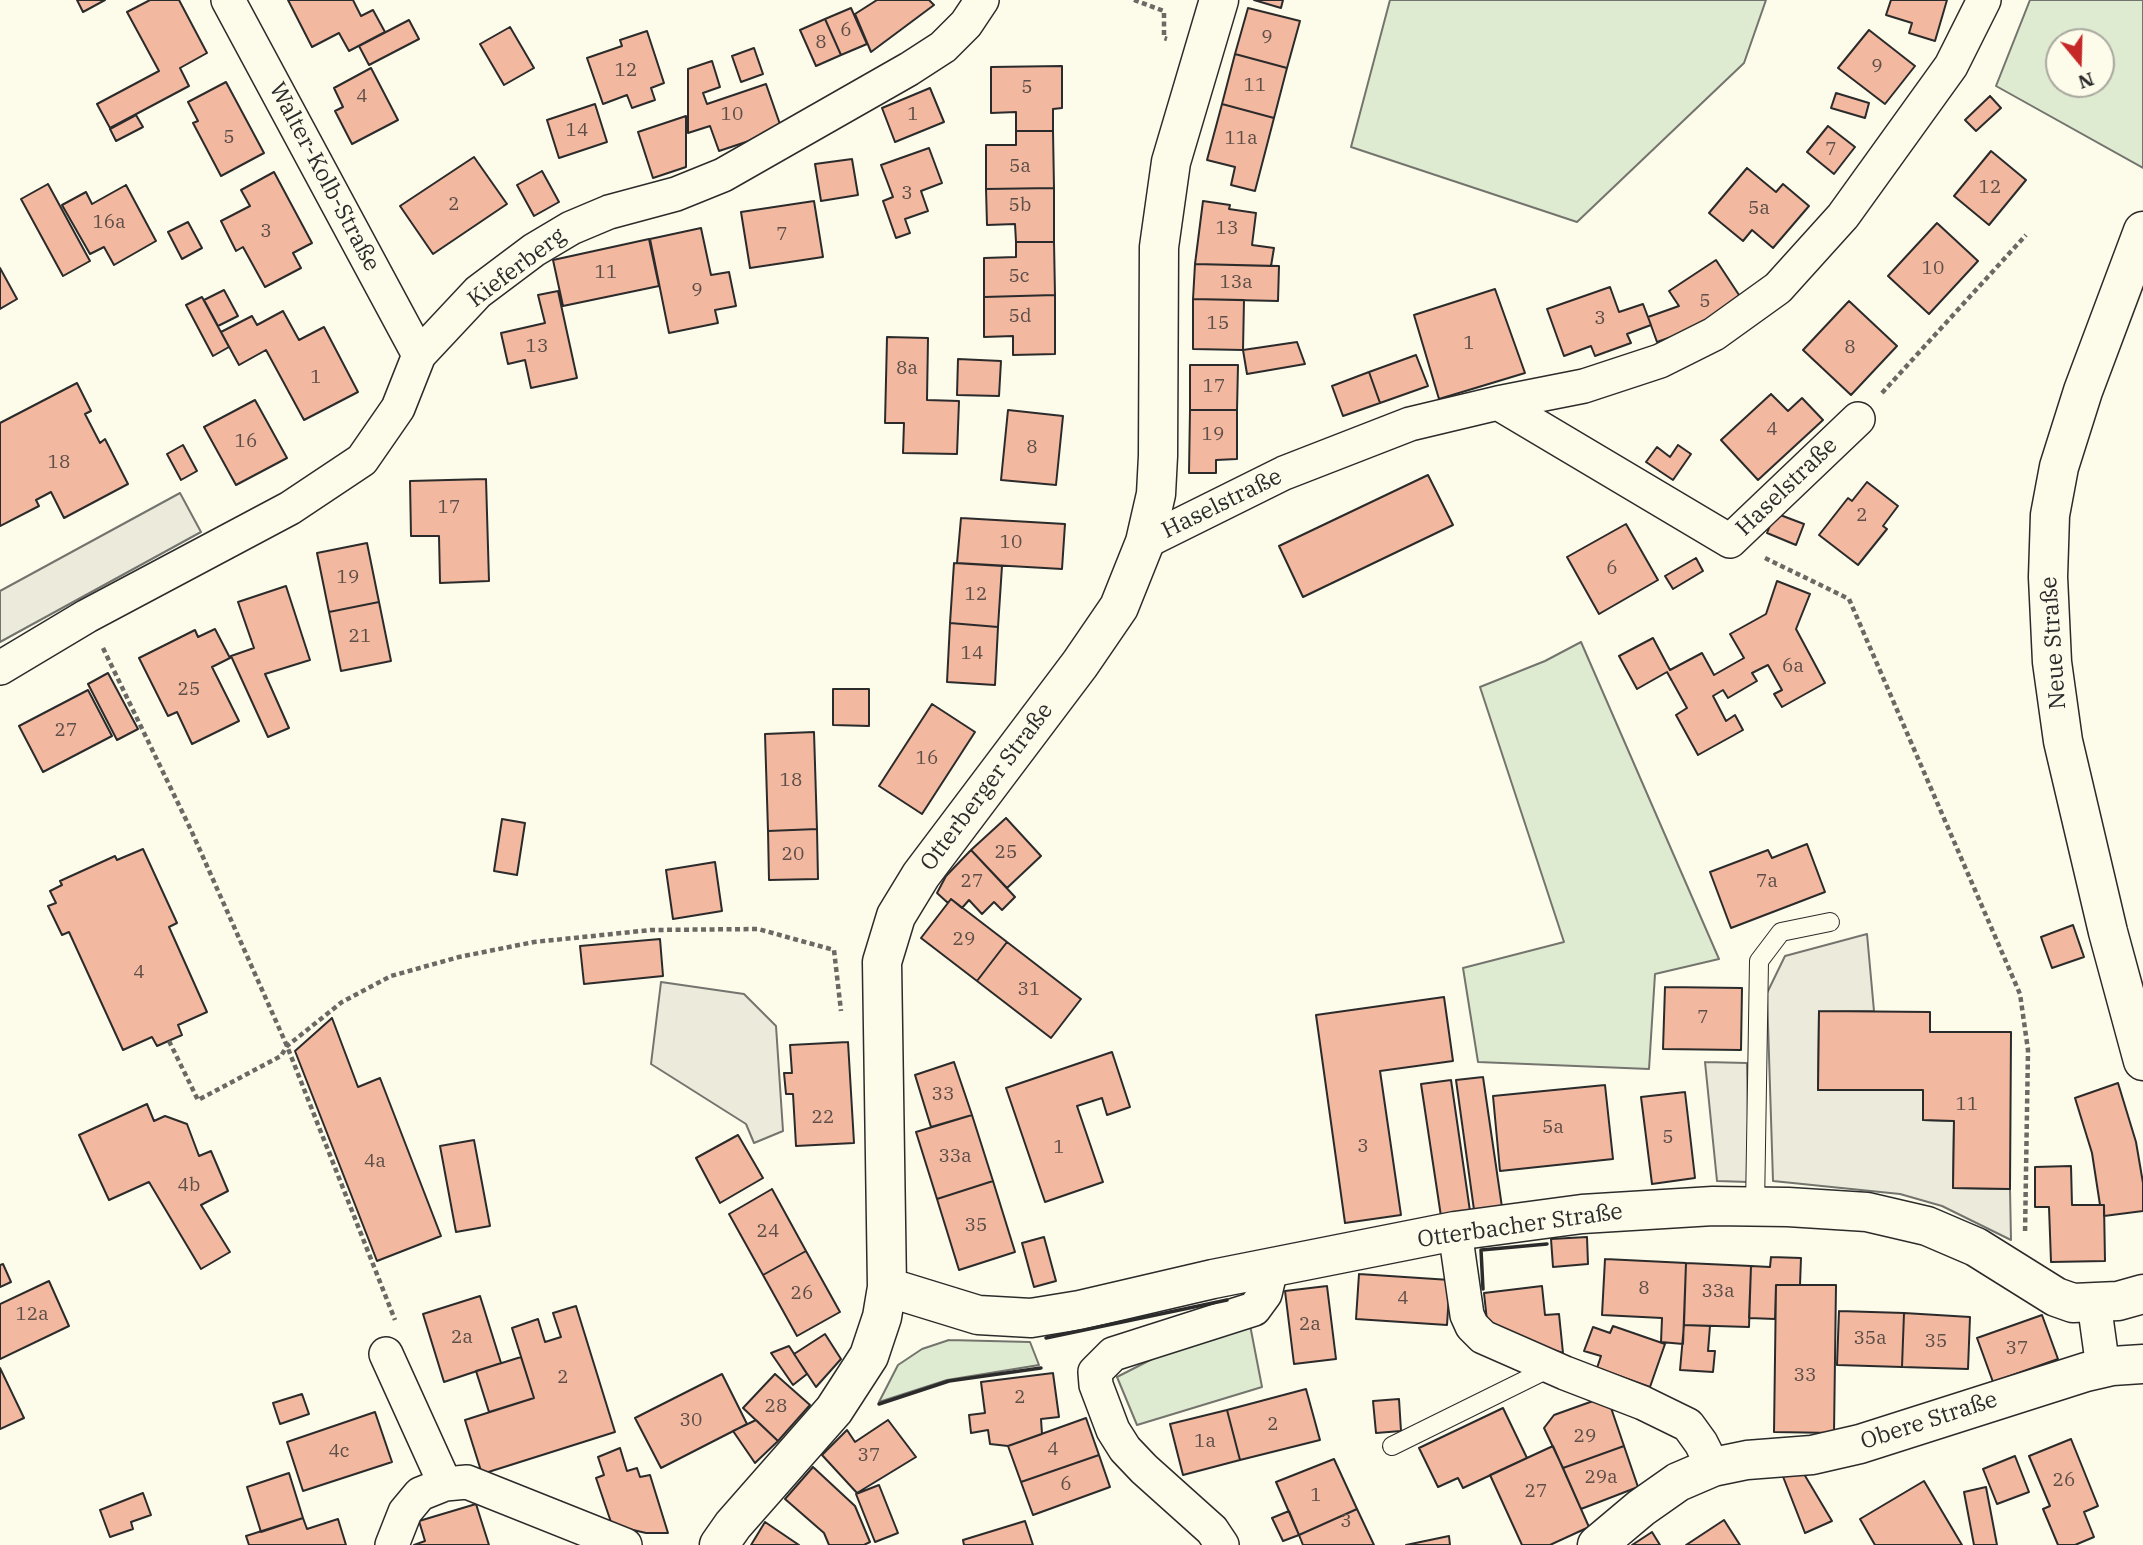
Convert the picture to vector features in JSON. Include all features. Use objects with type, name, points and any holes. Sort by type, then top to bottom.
[{"type":"street","name":"Walter-Kolb-Straße","points":[[229,0],[419,355]]},
{"type":"street","name":"Kieferberg","points":[[0,668],[87,616],[290,508],[362,460],[398,408],[419,355],[478,292],[534,250],[571,228],[609,212],[676,194],[723,175],[943,47],[966,24],[982,0]]},
{"type":"street","name":"Otterberger Straße","points":[[719,1545],[733,1525],[834,1410],[869,1356],[882,1317],[887,1287],[882,962],[896,916],[921,875],[1104,630],[1119,607],[1145,542],[1156,494],[1158,456],[1159,247],[1171,162],[1219,0]]},
{"type":"street","name":"Haselstraße","points":[[1145,542],[1284,473],[1410,424],[1584,386],[1660,361],[1714,334],[1777,289],[1843,216],[1951,66],[1984,0]]},
{"type":"street","name":"Neue Straße","points":[[2143,231],[2083,391],[2059,467],[2050,515],[2048,577],[2052,662],[2063,741],[2108,932],[2143,1061]]},
{"type":"street","name":"Haselstraße","points":[[1498,403],[1730,541],[1858,419]]},
{"type":"street","name":"Otterbacher Straße","points":[[887,1287],[978,1315],[1031,1318],[1455,1231],[1582,1214],[1713,1206],[1867,1212],[1927,1226],[1976,1247],[2056,1297],[2073,1303],[2118,1301],[2143,1294]]},
{"type":"street","points":[[1455,1231],[1467,1315],[1472,1326],[1483,1337],[1643,1403],[1688,1425],[1713,1467]]},
{"type":"street","points":[[1222,1545],[1212,1530],[1125,1449],[1109,1419],[1096,1385],[1095,1371],[1113,1354],[1254,1309],[1265,1294],[1271,1269]]},
{"type":"street","points":[[2094,1303],[2103,1368]]},
{"type":"street","points":[[386,1354],[445,1483]]},
{"type":"street","name":"Obere Straße","points":[[1597,1545],[1641,1508],[1678,1482],[1713,1467],[1747,1460],[1812,1455],[1860,1444],[1955,1412],[2103,1368],[2143,1364]]},
{"type":"street","points":[[392,1545],[405,1511],[420,1494],[445,1483],[467,1482],[625,1545]]},
{"type":"lane","points":[[1755,1207],[1759,961],[1781,932],[1830,922]]},
{"type":"lane","points":[[1392,1446],[1552,1367]]},
{"type":"path","name":"Haselstraße","points":[[1858,419],[2026,235]]},
{"type":"path","points":[[1730,541],[1849,599],[2020,993],[2028,1050],[2025,1277]]},
{"type":"path","points":[[87,616],[191,830],[287,1046],[397,1326],[386,1354]]},
{"type":"path","points":[[169,1041],[198,1100],[281,1056],[287,1046],[342,1002],[391,976],[459,957],[534,942],[651,930],[758,929],[834,950]]},
{"type":"green space","points":[[1390,0],[1766,0],[1744,63],[1577,222],[1351,147]]},
{"type":"green space","points":[[2030,0],[2143,0],[2143,168],[1996,86]]},
{"type":"green space","points":[[1581,642],[1719,959],[1655,974],[1649,1069],[1478,1062],[1463,968],[1564,942],[1480,687],[1545,661]]},
{"type":"green space","points":[[1250,1325],[1262,1387],[1137,1425],[1117,1377],[1160,1355]]},
{"type":"green space","points":[[949,1340],[1030,1342],[1039,1365],[947,1380],[879,1402],[898,1365],[922,1349]]},
{"type":"shaded area","points":[[180,493],[201,532],[0,642],[0,591]]},
{"type":"shaded area","points":[[1867,934],[1874,1011],[1819,1012],[1818,1090],[1923,1090],[1923,1120],[1954,1121],[1953,1188],[2010,1189],[2011,1240],[1942,1206],[1900,1194],[1773,1181],[1767,993],[1785,956]]},
{"type":"shaded area","points":[[661,982],[744,994],[776,1026],[783,1131],[754,1143],[746,1124],[651,1064]]},
{"type":"shaded area","points":[[1705,1062],[1747,1063],[1749,1182],[1717,1181]]},
{"type":"building","points":[[77,0],[105,0],[83,12]]},
{"type":"building","points":[[150,0],[179,0],[207,53],[180,68],[189,86],[110,128],[97,104],[159,71],[127,12]]},
{"type":"building","points":[[288,0],[353,0],[361,16],[373,10],[385,32],[349,51],[339,33],[312,47]]},
{"type":"building","points":[[877,0],[929,0],[934,5],[871,52],[855,14]]},
{"type":"building","points":[[1254,0],[1283,0],[1281,8]]},
{"type":"building","points":[[1891,0],[1947,0],[1935,41],[1909,33],[1912,23],[1886,15]]},
{"type":"building","points":[[851,8],[867,44],[841,55],[825,19]]},
{"type":"building","points":[[1248,8],[1300,21],[1287,68],[1235,54]]},
{"type":"building","points":[[825,19],[841,55],[816,66],[800,30]]},
{"type":"building","points":[[409,20],[419,39],[369,65],[359,46]]},
{"type":"building","points":[[510,27],[534,68],[504,85],[480,44]]},
{"type":"building","points":[[1869,30],[1915,66],[1885,104],[1838,68]]},
{"type":"building","points":[[647,31],[664,83],[651,88],[655,100],[632,108],[627,95],[603,104],[587,58],[622,46],[620,40]]},
{"type":"building","points":[[754,48],[763,74],[741,82],[732,56]]},
{"type":"building","points":[[1235,54],[1287,68],[1274,118],[1222,104]]},
{"type":"building","points":[[712,61],[720,87],[703,93],[707,104],[766,84],[782,130],[719,151],[710,126],[688,133],[688,69]]},
{"type":"building","points":[[1062,66],[1062,108],[1053,109],[1053,131],[1016,131],[1016,112],[991,113],[991,67]]},
{"type":"building","points":[[371,68],[398,120],[352,144],[335,111],[343,107],[334,88]]},
{"type":"building","points":[[226,82],[264,153],[221,176],[193,123],[198,121],[188,102]]},
{"type":"building","points":[[930,88],[944,122],[895,142],[882,108]]},
{"type":"building","points":[[1836,93],[1869,103],[1865,118],[1831,108]]},
{"type":"building","points":[[1990,96],[2001,108],[1976,131],[1965,120]]},
{"type":"building","points":[[595,104],[607,142],[559,158],[547,120]]},
{"type":"building","points":[[1222,104],[1274,118],[1255,191],[1231,185],[1235,167],[1207,160]]},
{"type":"building","points":[[136,115],[143,127],[116,141],[110,129]]},
{"type":"building","points":[[686,116],[686,167],[653,178],[638,132]]},
{"type":"building","points":[[1828,126],[1855,147],[1834,174],[1807,152]]},
{"type":"building","points":[[1016,131],[1053,131],[1054,188],[986,189],[986,145],[1016,145]]},
{"type":"building","points":[[929,148],[942,183],[921,191],[928,211],[905,219],[910,233],[896,238],[883,201],[893,197],[881,165]]},
{"type":"building","points":[[1991,151],[2026,180],[1989,225],[1954,196]]},
{"type":"building","points":[[474,157],[507,204],[433,254],[400,206]]},
{"type":"building","points":[[852,159],[858,195],[821,201],[815,164]]},
{"type":"building","points":[[1747,168],[1776,192],[1783,184],[1809,206],[1773,248],[1752,230],[1743,241],[1709,213]]},
{"type":"building","points":[[542,171],[559,202],[534,216],[517,185]]},
{"type":"building","points":[[274,172],[312,243],[293,253],[301,268],[265,287],[243,247],[236,251],[221,221],[250,206],[241,190]]},
{"type":"building","points":[[48,184],[90,261],[63,276],[21,199]]},
{"type":"building","points":[[126,185],[156,241],[114,265],[104,247],[90,254],[62,205],[86,192],[92,204]]},
{"type":"building","points":[[1054,188],[1054,242],[1016,242],[1015,224],[987,225],[986,189]]},
{"type":"building","points":[[814,201],[823,257],[750,268],[741,212]]},
{"type":"building","points":[[1203,201],[1256,213],[1252,245],[1274,248],[1271,266],[1195,264]]},
{"type":"building","points":[[188,222],[202,248],[182,259],[168,232]]},
{"type":"building","points":[[1937,223],[1978,261],[1929,314],[1888,276]]},
{"type":"building","points":[[701,228],[711,275],[729,272],[736,306],[715,310],[718,323],[669,333],[650,239]]},
{"type":"building","points":[[649,239],[659,286],[563,306],[553,260]]},
{"type":"building","points":[[1016,242],[1054,242],[1055,295],[984,297],[984,258],[1016,257]]},
{"type":"building","points":[[1716,260],[1741,298],[1694,329],[1657,342],[1648,317],[1679,306],[1669,291]]},
{"type":"building","points":[[1195,264],[1279,266],[1278,301],[1193,299]]},
{"type":"building","points":[[0,268],[17,299],[0,309]]},
{"type":"building","points":[[1610,287],[1619,312],[1643,304],[1651,325],[1627,334],[1631,343],[1595,356],[1591,346],[1564,356],[1547,309]]},
{"type":"building","points":[[1495,289],[1525,373],[1439,399],[1414,315]]},
{"type":"building","points":[[224,290],[238,316],[218,326],[204,300]]},
{"type":"building","points":[[558,291],[577,378],[531,388],[525,360],[508,364],[501,333],[545,323],[538,295]]},
{"type":"building","points":[[1055,295],[1055,354],[1013,355],[1013,336],[984,337],[984,297]]},
{"type":"building","points":[[202,297],[229,347],[213,356],[186,305]]},
{"type":"building","points":[[1193,299],[1244,300],[1243,350],[1193,349]]},
{"type":"building","points":[[1849,301],[1897,346],[1851,395],[1803,350]]},
{"type":"building","points":[[283,311],[299,340],[324,327],[358,392],[304,420],[266,350],[239,365],[221,332],[252,316],[257,325]]},
{"type":"building","points":[[887,337],[928,338],[927,400],[959,401],[957,454],[903,453],[904,423],[885,423]]},
{"type":"building","points":[[1297,342],[1305,364],[1247,374],[1243,350]]},
{"type":"building","points":[[1416,355],[1428,386],[1380,403],[1369,372]]},
{"type":"building","points":[[958,359],[1001,361],[999,396],[957,395]]},
{"type":"building","points":[[1190,365],[1238,365],[1237,410],[1190,410]]},
{"type":"building","points":[[1369,372],[1380,403],[1343,416],[1332,386]]},
{"type":"building","points":[[77,383],[91,411],[85,414],[100,443],[105,439],[128,484],[64,518],[51,492],[36,500],[39,506],[0,526],[0,423]]},
{"type":"building","points":[[1771,394],[1788,411],[1802,398],[1823,420],[1758,480],[1721,440]]},
{"type":"building","points":[[255,400],[287,458],[236,485],[204,427]]},
{"type":"building","points":[[1008,410],[1063,416],[1056,485],[1001,480]]},
{"type":"building","points":[[1190,410],[1237,410],[1237,459],[1216,460],[1216,473],[1189,473]]},
{"type":"building","points":[[183,445],[197,471],[181,480],[167,454]]},
{"type":"building","points":[[1678,445],[1691,454],[1673,480],[1646,462],[1657,447],[1670,457]]},
{"type":"building","points":[[1428,475],[1453,525],[1303,597],[1279,546]]},
{"type":"building","points":[[486,479],[489,581],[440,583],[439,536],[411,536],[410,481]]},
{"type":"building","points":[[1867,482],[1898,506],[1883,526],[1887,529],[1858,565],[1819,535],[1848,498],[1852,501]]},
{"type":"building","points":[[1775,513],[1804,524],[1796,545],[1767,533]]},
{"type":"building","points":[[961,518],[1065,524],[1062,569],[957,563]]},
{"type":"building","points":[[1626,524],[1658,580],[1599,614],[1567,557]]},
{"type":"building","points":[[367,543],[379,602],[329,612],[317,553]]},
{"type":"building","points":[[1696,558],[1703,571],[1673,589],[1665,576]]},
{"type":"building","points":[[954,563],[1002,566],[998,627],[950,623]]},
{"type":"building","points":[[1777,581],[1810,594],[1796,629],[1825,683],[1782,707],[1774,694],[1782,690],[1768,665],[1752,673],[1757,681],[1728,698],[1723,690],[1713,696],[1726,721],[1735,715],[1743,730],[1698,755],[1676,715],[1687,708],[1667,672],[1637,689],[1619,656],[1653,638],[1670,670],[1702,653],[1714,675],[1744,658],[1730,634],[1766,614]]},
{"type":"building","points":[[286,586],[310,660],[265,674],[289,728],[268,737],[231,656],[254,648],[238,602]]},
{"type":"building","points":[[379,602],[391,661],[341,671],[329,612]]},
{"type":"building","points":[[950,623],[998,627],[995,685],[947,682]]},
{"type":"building","points":[[215,629],[230,658],[212,667],[239,721],[192,744],[177,712],[168,716],[139,658],[195,630],[198,637]]},
{"type":"building","points":[[108,673],[138,729],[117,740],[88,684]]},
{"type":"building","points":[[833,689],[869,689],[869,726],[833,725]]},
{"type":"building","points":[[88,690],[112,736],[43,772],[19,726]]},
{"type":"building","points":[[932,704],[975,732],[922,814],[879,786]]},
{"type":"building","points":[[814,732],[817,829],[768,831],[765,734]]},
{"type":"building","points":[[1006,818],[1041,856],[1007,888],[971,850]]},
{"type":"building","points":[[502,819],[525,823],[517,875],[494,871]]},
{"type":"building","points":[[817,829],[818,879],[769,880],[768,831]]},
{"type":"building","points":[[1807,844],[1825,892],[1731,928],[1710,872],[1768,850],[1772,858]]},
{"type":"building","points":[[143,849],[177,923],[169,927],[207,1012],[178,1025],[182,1035],[157,1046],[152,1037],[123,1050],[69,932],[62,935],[48,906],[56,903],[50,891],[62,885],[60,881],[115,856],[117,860]]},
{"type":"building","points":[[971,850],[1015,897],[1002,910],[994,902],[982,914],[969,900],[962,908],[951,899],[948,903],[937,893],[946,876]]},
{"type":"building","points":[[715,862],[722,911],[673,919],[666,870]]},
{"type":"building","points":[[951,899],[1007,942],[977,981],[921,938]]},
{"type":"building","points":[[2073,925],[2084,957],[2052,968],[2041,937]]},
{"type":"building","points":[[660,939],[663,976],[584,984],[580,946]]},
{"type":"building","points":[[1007,942],[1081,999],[1051,1038],[977,981]]},
{"type":"building","points":[[1665,987],[1742,988],[1741,1050],[1663,1049]]},
{"type":"building","points":[[1444,997],[1453,1061],[1380,1071],[1401,1215],[1345,1223],[1316,1015]]},
{"type":"building","points":[[1819,1011],[1930,1012],[1930,1032],[2011,1032],[2010,1189],[1953,1188],[1954,1121],[1923,1120],[1923,1090],[1818,1090]]},
{"type":"building","points":[[332,1018],[358,1087],[380,1078],[441,1236],[377,1261],[295,1051]]},
{"type":"building","points":[[848,1042],[854,1143],[796,1146],[793,1094],[786,1094],[784,1073],[792,1073],[790,1045]]},
{"type":"building","points":[[1112,1052],[1130,1107],[1107,1115],[1102,1098],[1077,1106],[1103,1182],[1045,1202],[1006,1088]]},
{"type":"building","points":[[954,1062],[972,1115],[931,1127],[915,1075]]},
{"type":"building","points":[[1483,1077],[1503,1214],[1475,1217],[1456,1080]]},
{"type":"building","points":[[1451,1080],[1471,1218],[1442,1223],[1421,1084]]},
{"type":"building","points":[[2118,1083],[2136,1142],[2143,1183],[2143,1211],[2104,1216],[2092,1153],[2075,1098]]},
{"type":"building","points":[[1605,1085],[1613,1159],[1500,1171],[1493,1096]]},
{"type":"building","points":[[1685,1092],[1695,1178],[1652,1184],[1641,1097]]},
{"type":"building","points":[[147,1104],[154,1121],[165,1116],[187,1124],[199,1156],[211,1151],[228,1191],[201,1205],[230,1252],[201,1269],[149,1182],[109,1200],[79,1135]]},
{"type":"building","points":[[972,1115],[993,1181],[937,1199],[916,1132]]},
{"type":"building","points":[[738,1135],[763,1178],[720,1203],[696,1158]]},
{"type":"building","points":[[474,1140],[490,1226],[456,1232],[440,1146]]},
{"type":"building","points":[[2071,1166],[2072,1205],[2104,1205],[2105,1261],[2051,1262],[2049,1207],[2035,1207],[2035,1167]]},
{"type":"building","points":[[993,1181],[1015,1252],[959,1270],[937,1199]]},
{"type":"building","points":[[772,1189],[806,1251],[763,1275],[729,1214]]},
{"type":"building","points":[[1044,1237],[1056,1281],[1034,1287],[1022,1243]]},
{"type":"building","points":[[1587,1237],[1588,1264],[1553,1267],[1551,1239]]},
{"type":"building","points":[[806,1251],[840,1312],[797,1336],[763,1275]]},
{"type":"building","points":[[1771,1257],[1801,1258],[1800,1285],[1776,1285],[1775,1319],[1749,1318],[1751,1266],[1770,1267]]},
{"type":"building","points":[[1605,1259],[1686,1263],[1683,1344],[1661,1342],[1662,1318],[1602,1315]]},
{"type":"building","points":[[1686,1263],[1751,1266],[1749,1327],[1684,1325]]},
{"type":"building","points":[[3,1264],[11,1282],[0,1287],[0,1265]]},
{"type":"building","points":[[1359,1274],[1450,1280],[1447,1325],[1356,1319]]},
{"type":"building","points":[[49,1281],[69,1326],[0,1359],[0,1304]]},
{"type":"building","points":[[1776,1285],[1836,1285],[1834,1433],[1774,1432]]},
{"type":"building","points":[[1327,1286],[1336,1359],[1294,1364],[1285,1291]]},
{"type":"building","points":[[1542,1286],[1545,1315],[1559,1314],[1563,1353],[1488,1330],[1484,1293]]},
{"type":"building","points":[[480,1296],[501,1363],[444,1382],[423,1314]]},
{"type":"building","points":[[576,1306],[615,1432],[482,1474],[465,1420],[534,1398],[512,1328],[538,1319],[545,1342],[561,1337],[553,1313]]},
{"type":"building","points":[[1839,1311],[1904,1313],[1902,1367],[1837,1365]]},
{"type":"building","points":[[1904,1313],[1970,1317],[1968,1369],[1902,1367]]},
{"type":"building","points":[[2042,1315],[2058,1359],[1993,1382],[1977,1338]]},
{"type":"building","points":[[1684,1325],[1710,1326],[1708,1351],[1715,1351],[1713,1372],[1680,1370]]},
{"type":"building","points":[[1613,1326],[1665,1344],[1650,1387],[1597,1368],[1601,1356],[1584,1351],[1593,1327],[1610,1333]]},
{"type":"building","points":[[825,1334],[841,1359],[816,1387],[794,1354]]},
{"type":"building","points":[[789,1346],[807,1374],[793,1385],[771,1353]]},
{"type":"building","points":[[521,1357],[534,1398],[489,1412],[476,1371]]},
{"type":"building","points":[[0,1368],[24,1418],[0,1429]]},
{"type":"building","points":[[1053,1373],[1059,1417],[1041,1419],[1042,1434],[1008,1446],[990,1444],[988,1430],[971,1433],[969,1415],[985,1413],[981,1382]]},
{"type":"building","points":[[722,1374],[747,1424],[661,1468],[635,1418]]},
{"type":"building","points":[[775,1374],[810,1405],[778,1441],[743,1408]]},
{"type":"building","points":[[1306,1389],[1320,1440],[1240,1460],[1227,1410]]},
{"type":"building","points":[[302,1394],[309,1414],[280,1424],[273,1403]]},
{"type":"building","points":[[1607,1396],[1624,1446],[1563,1468],[1544,1428],[1554,1415]]},
{"type":"building","points":[[1399,1399],[1401,1431],[1376,1433],[1373,1401]]},
{"type":"building","points":[[1503,1408],[1527,1458],[1463,1488],[1458,1478],[1438,1487],[1419,1448]]},
{"type":"building","points":[[1227,1410],[1240,1460],[1183,1475],[1170,1424]]},
{"type":"building","points":[[375,1412],[392,1462],[303,1491],[287,1442]]},
{"type":"building","points":[[1086,1418],[1099,1455],[1021,1482],[1008,1446]]},
{"type":"building","points":[[756,1420],[778,1441],[755,1463],[733,1431]]},
{"type":"building","points":[[888,1420],[916,1457],[857,1493],[822,1455],[847,1430],[855,1442]]},
{"type":"building","points":[[2071,1439],[2098,1506],[2084,1512],[2094,1537],[2075,1545],[2058,1545],[2043,1509],[2050,1506],[2029,1456]]},
{"type":"building","points":[[1553,1446],[1589,1527],[1550,1545],[1522,1545],[1490,1475]]},
{"type":"building","points":[[1624,1446],[1638,1487],[1581,1509],[1563,1468]]},
{"type":"building","points":[[620,1448],[627,1471],[637,1468],[640,1477],[650,1475],[668,1533],[646,1533],[612,1525],[596,1478],[604,1475],[598,1457]]},
{"type":"building","points":[[1099,1455],[1110,1487],[1033,1515],[1021,1482]]},
{"type":"building","points":[[2015,1456],[2029,1492],[1997,1504],[1983,1469]]},
{"type":"building","points":[[1334,1459],[1357,1509],[1299,1535],[1276,1482]]},
{"type":"building","points":[[813,1467],[855,1506],[870,1542],[864,1545],[829,1545],[824,1533],[785,1499]]},
{"type":"building","points":[[1801,1469],[1832,1521],[1805,1533],[1782,1474]]},
{"type":"building","points":[[289,1473],[303,1518],[261,1532],[247,1487]]},
{"type":"building","points":[[1924,1481],[1962,1545],[1875,1545],[1860,1519]]},
{"type":"building","points":[[879,1485],[898,1533],[875,1542],[856,1494]]},
{"type":"building","points":[[1986,1487],[1997,1545],[1974,1545],[1964,1492]]},
{"type":"building","points":[[143,1493],[151,1515],[131,1522],[133,1529],[110,1537],[100,1510]]},
{"type":"building","points":[[476,1504],[489,1545],[414,1545],[425,1541],[419,1521]]},
{"type":"building","points":[[1357,1509],[1374,1545],[1303,1545],[1299,1535]]},
{"type":"building","points":[[1289,1511],[1299,1535],[1283,1541],[1272,1518]]},
{"type":"building","points":[[303,1518],[307,1529],[338,1519],[346,1545],[249,1545],[246,1536]]},
{"type":"building","points":[[1724,1520],[1740,1545],[1686,1545]]},
{"type":"building","points":[[1025,1521],[1033,1545],[964,1545],[963,1540]]},
{"type":"building","points":[[765,1522],[799,1545],[751,1545]]},
{"type":"building","points":[[1652,1532],[1660,1545],[1632,1545]]},
{"type":"building","points":[[1449,1536],[1450,1545],[1406,1545]]},
{"type":"wall","points":[[1483,1289],[1481,1250],[1547,1244]]},
{"type":"wall","points":[[1046,1338],[1227,1300]]},
{"type":"wall","points":[[879,1404],[949,1381],[1041,1368]]}]
